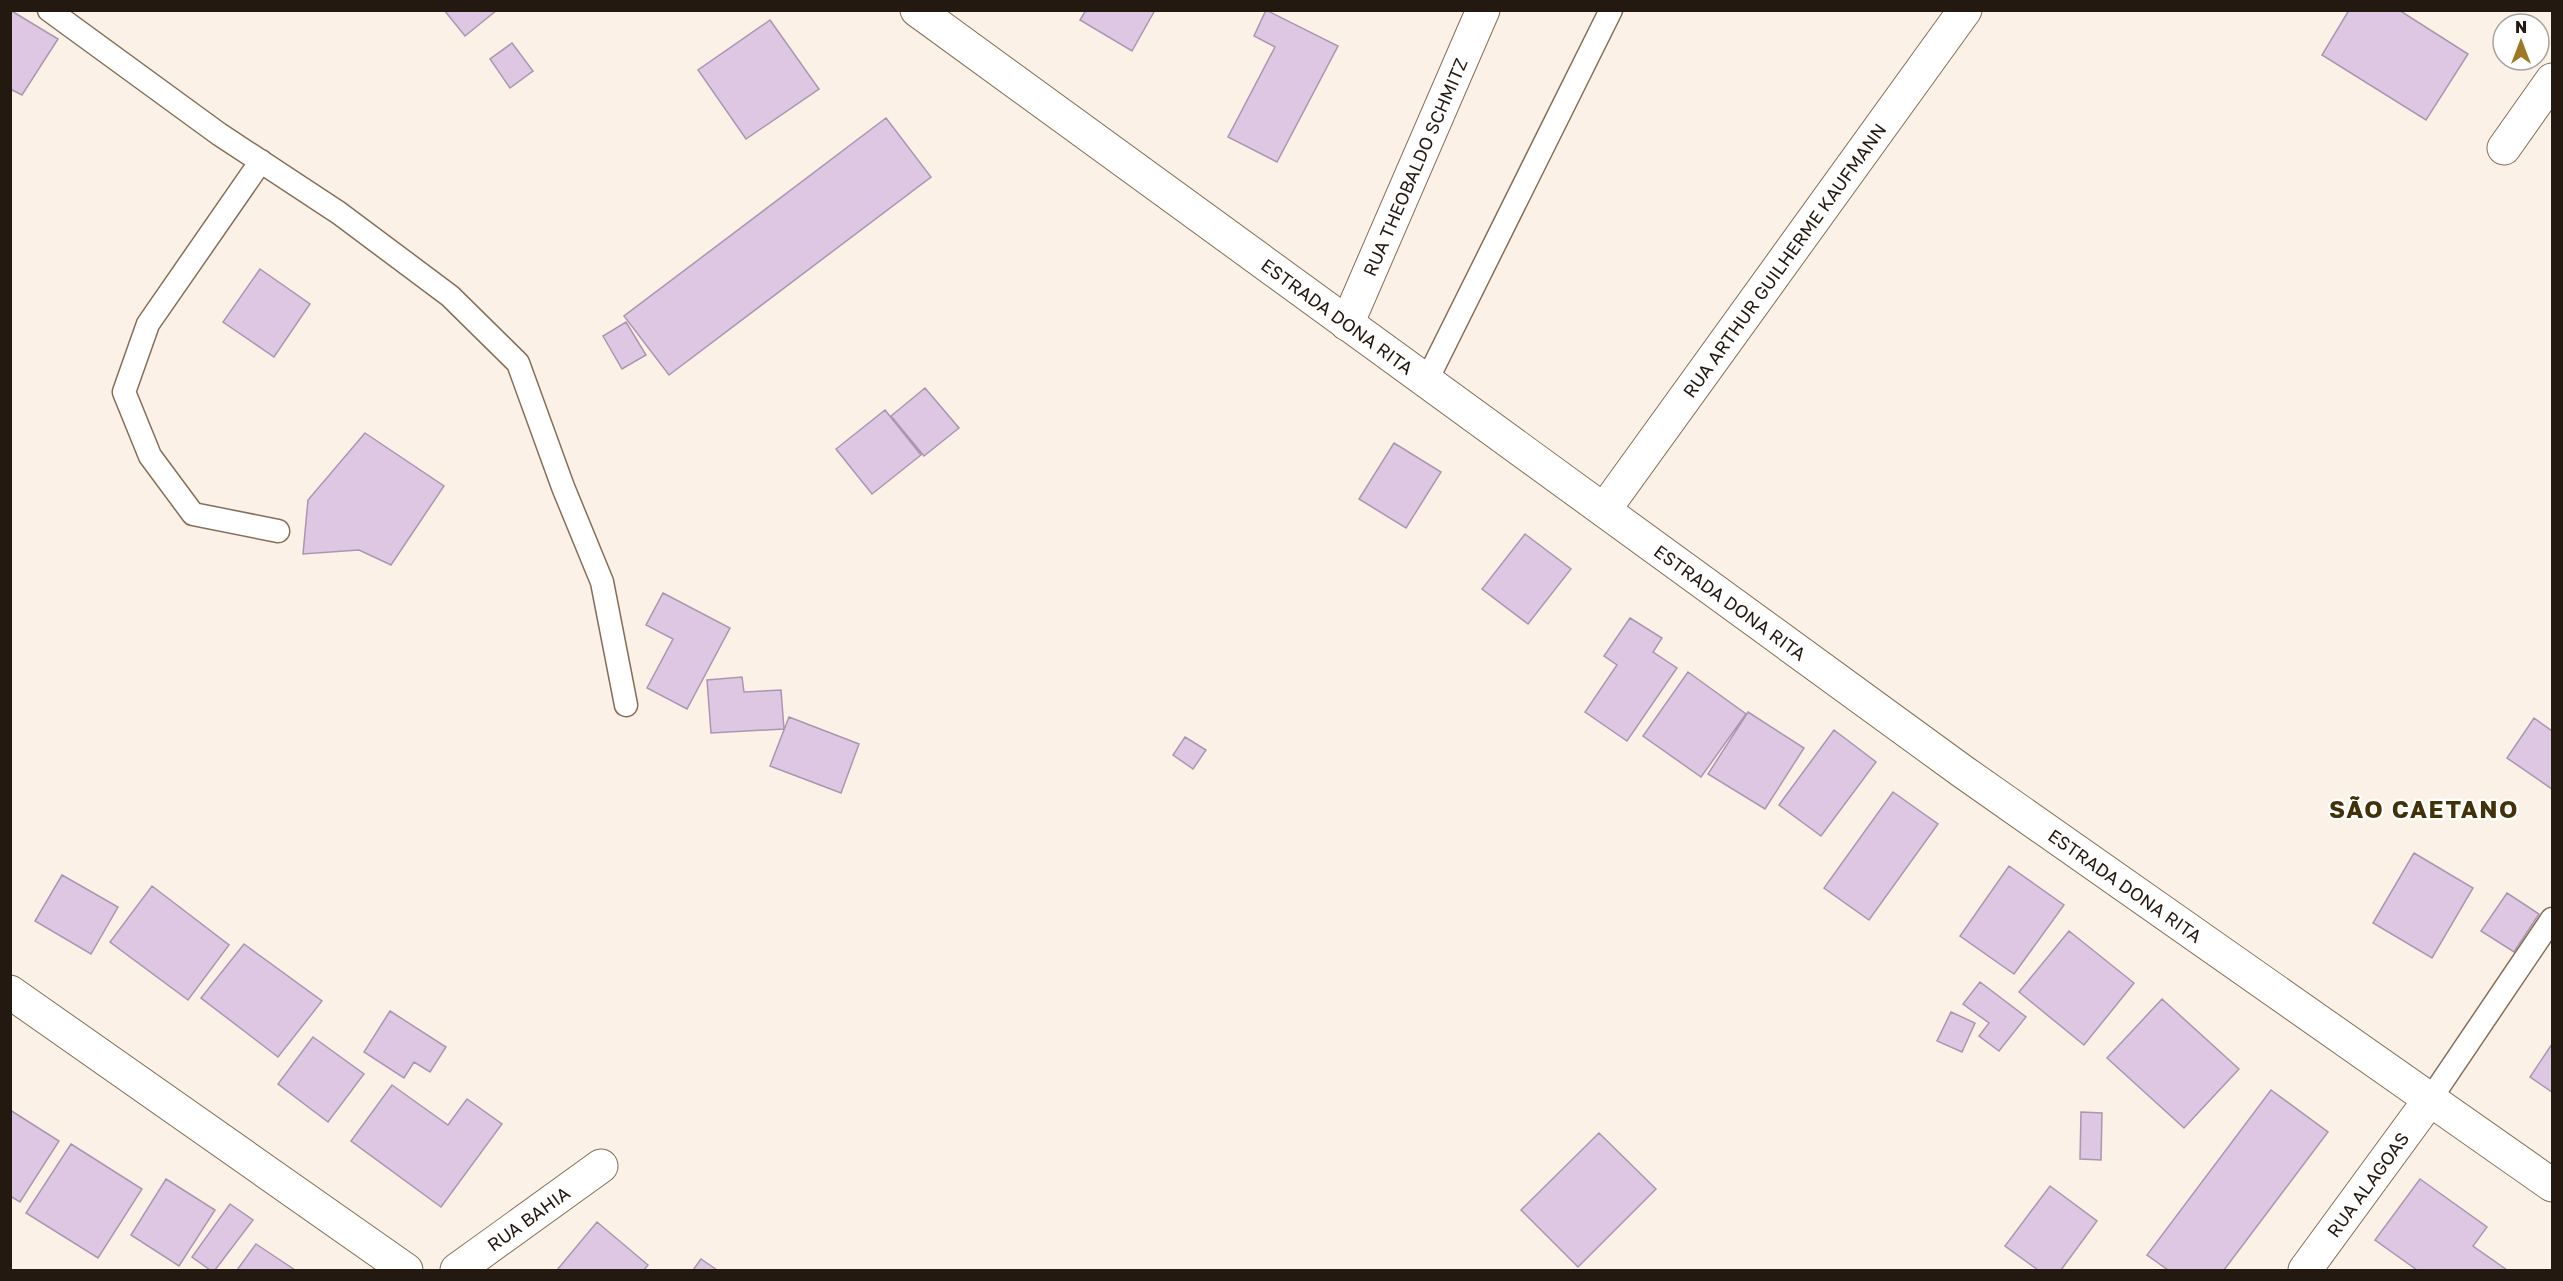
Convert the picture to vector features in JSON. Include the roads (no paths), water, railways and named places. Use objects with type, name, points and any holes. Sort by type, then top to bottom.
[{"type":"main road","name":"ESTRADA DONA RITA","points":[[917,10],[1962,771],[2553,1185]]},
{"type":"main road","name":"RUA THEOBALDO SCHMITZ","points":[[1347,324],[1483,10]]},
{"type":"main road","name":"RUA ARTHUR GUILHERME KAUFMANN","points":[[1604,510],[1965,10]]},
{"type":"main road","points":[[2504,148],[2553,80]]},
{"type":"main road","points":[[10,992],[406,1270]]},
{"type":"main road","name":"RUA ALAGOAS","points":[[2305,1270],[2431,1098]]},
{"type":"main road","name":"RUA BAHIA","points":[[457,1270],[601,1166]]},
{"type":"lane","points":[[49,10],[219,134],[339,213],[450,296],[518,363],[563,488],[602,582],[626,705]]},
{"type":"lane","points":[[1426,381],[1611,10]]},
{"type":"lane","points":[[261,161],[148,324],[124,392],[150,456],[193,514],[278,531]]},
{"type":"lane","points":[[2431,1098],[2553,919]]},
{"type":"district","name":"SÃO CAETANO","points":[[2424,808]]}]
